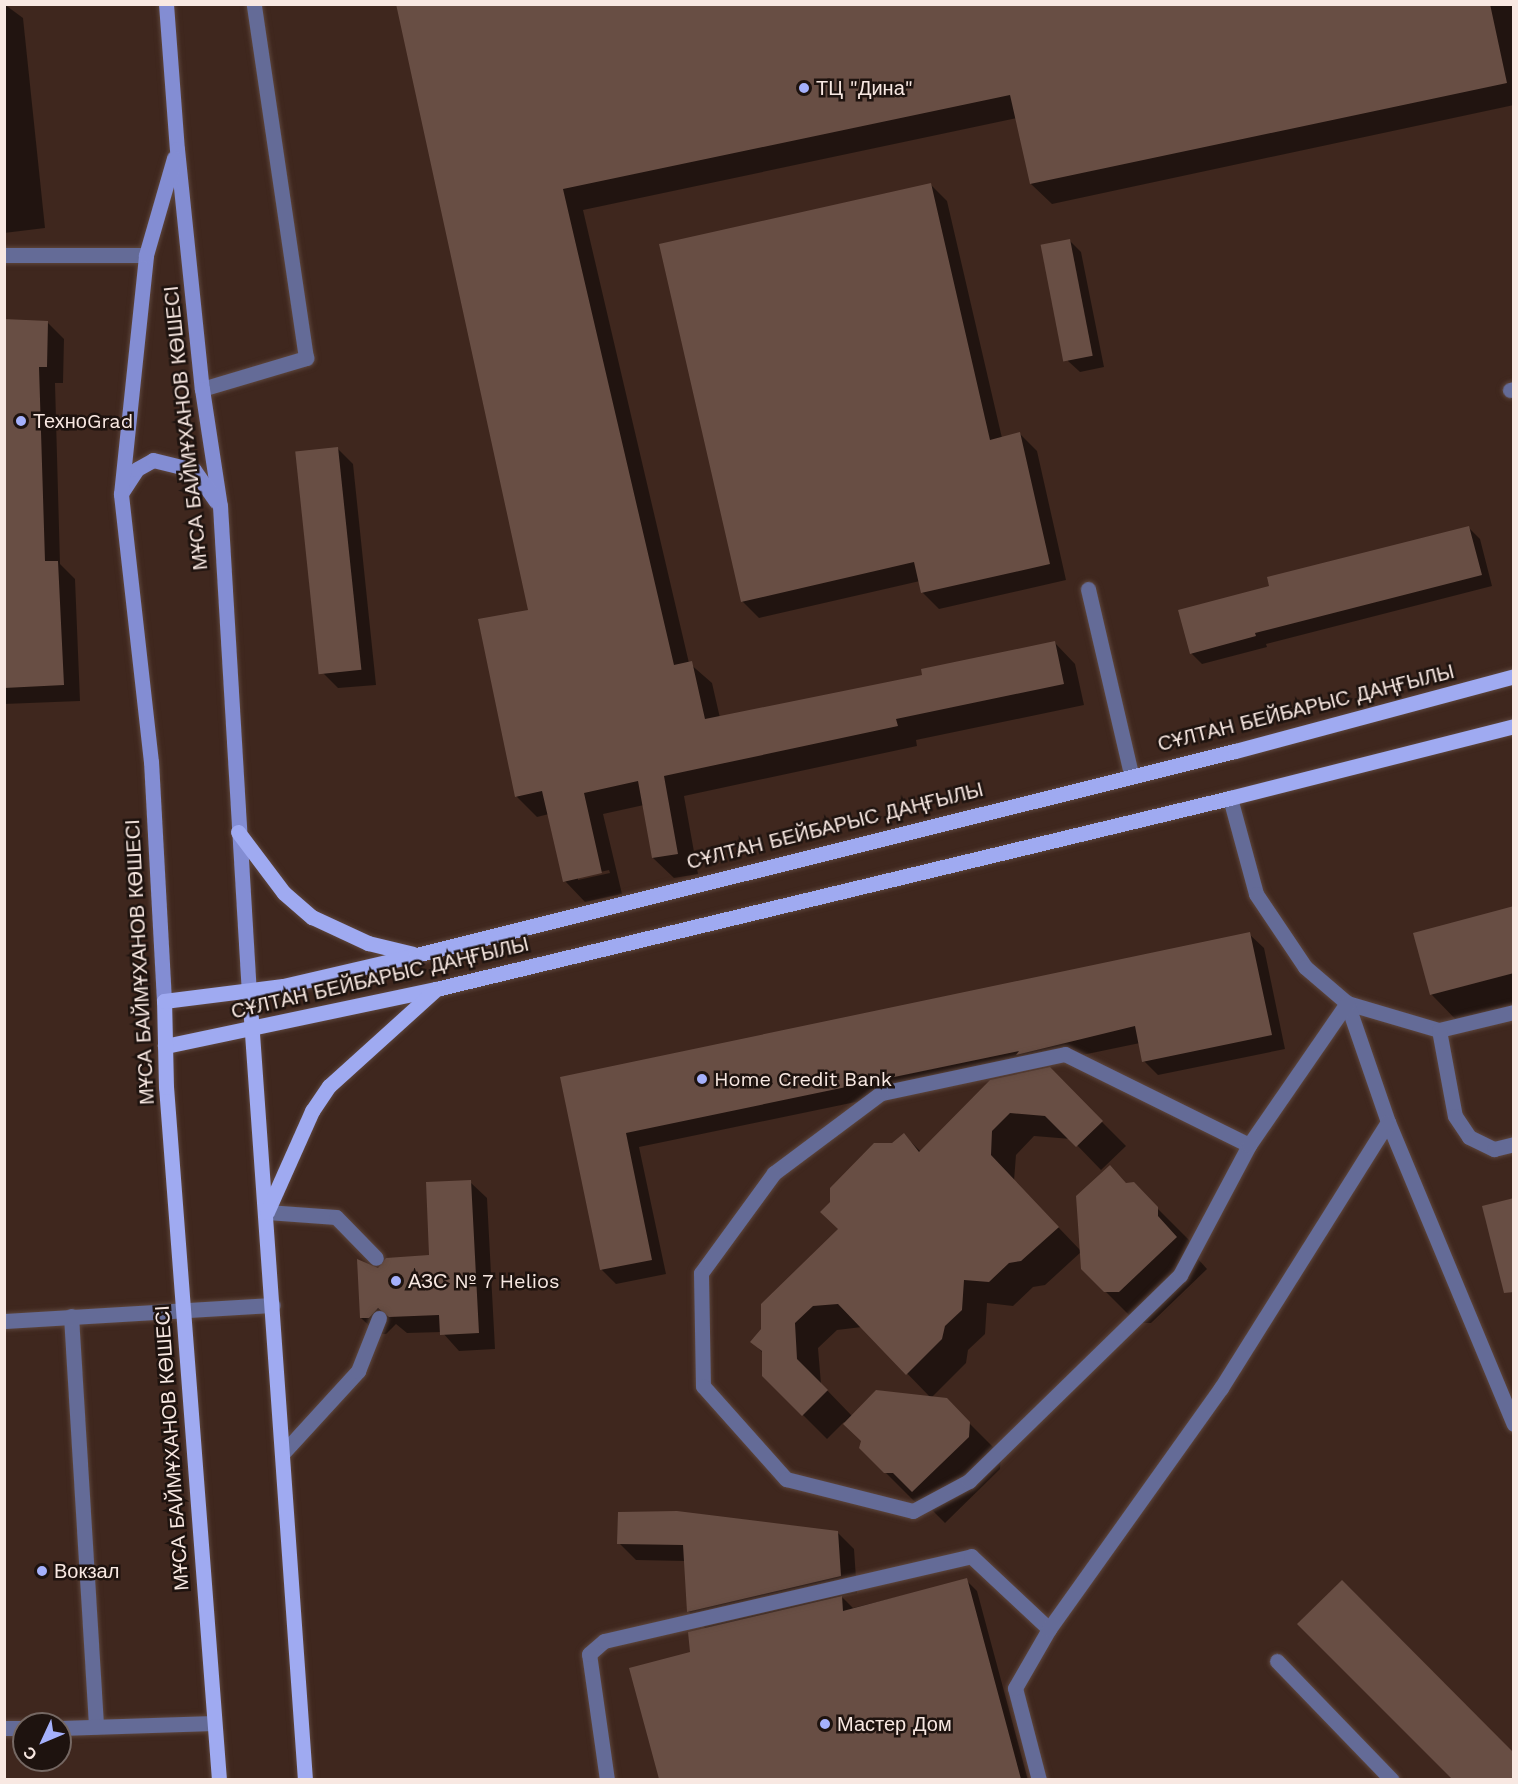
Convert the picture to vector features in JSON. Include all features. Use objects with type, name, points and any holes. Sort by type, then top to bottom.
[{"type":"main road","name":"МҰСА БАЙМҰХАНОВ КӨШЕСІ","points":[[166,4],[177,149],[202,389],[220,506],[250,1030],[267,1212],[305,1779]]},
{"type":"main road","name":"МҰСА БАЙМҰХАНОВ КӨШЕСІ","points":[[177,149],[146,255],[120,494],[151,762],[165,1046],[219,1779]]},
{"type":"main road","points":[[120,494],[137,470],[153,460],[194,470],[220,506]]},
{"type":"main road","name":"СҰЛТАН БЕЙБАРЫС ДАҢҒЫЛЫ","points":[[164,1001],[249,991],[416,955],[1131,774],[1235,751],[1514,676]]},
{"type":"main road","name":"СҰЛТАН БЕЙБАРЫС ДАҢҒЫЛЫ","points":[[165,1046],[250,1030],[436,989],[1230,798],[1514,726]]},
{"type":"main road","points":[[238,832],[284,893],[312,917],[368,944],[416,955]]},
{"type":"main road","points":[[267,1212],[312,1111],[330,1086],[436,989]]},
{"type":"lane","points":[[202,389],[306,358],[254,4]]},
{"type":"lane","points":[[4,255],[146,255]]},
{"type":"lane","points":[[1088,589],[1131,774]]},
{"type":"lane","points":[[1230,798],[1256,894],[1305,967],[1347,1003],[1438,1030],[1514,1012]]},
{"type":"lane","points":[[1347,1003],[1388,1122],[1514,1424]]},
{"type":"lane","points":[[1250,1145],[1065,1054],[881,1093],[774,1173],[701,1273],[703,1386],[786,1479],[914,1511],[969,1481],[1180,1275],[1250,1145],[1347,1003]]},
{"type":"lane","points":[[1438,1030],[1455,1116],[1469,1137],[1494,1149],[1514,1144]]},
{"type":"lane","points":[[1039,1779],[1015,1688],[1049,1629],[1221,1388],[1388,1122]]},
{"type":"lane","points":[[267,1212],[336,1217],[376,1258]]},
{"type":"lane","points":[[4,1321],[273,1305]]},
{"type":"lane","points":[[71,1316],[96,1726]]},
{"type":"lane","points":[[282,1454],[358,1371],[379,1318]]},
{"type":"lane","points":[[607,1779],[589,1654],[604,1641],[971,1556],[1049,1629]]},
{"type":"lane","points":[[1277,1661],[1392,1779]]},
{"type":"lane","points":[[72,1727],[214,1723]]},
{"type":"building","points":[[396,4],[1490,4],[1507,83],[1030,184],[1010,95],[563,189],[674,665],[692,661],[705,719],[922,675],[921,669],[1055,641],[1064,684],[896,719],[898,726],[664,776],[678,854],[652,858],[638,781],[584,793],[602,873],[563,882],[542,791],[515,797],[478,619],[528,610]]},
{"type":"building","points":[[931,183],[990,440],[1020,432],[1050,564],[921,593],[914,562],[741,602],[659,244]]},
{"type":"building","points":[[1070,239],[1093,356],[1063,362],[1041,245]]},
{"type":"building","points":[[4,319],[48,321],[47,367],[39,367],[45,561],[58,561],[64,685],[4,688]]},
{"type":"building","points":[[338,447],[361,670],[319,674],[295,451]]},
{"type":"building","points":[[1469,526],[1482,575],[1255,633],[1256,636],[1190,654],[1178,610],[1269,586],[1267,577]]},
{"type":"building","points":[[1514,906],[1514,973],[1430,995],[1413,933]]},
{"type":"building","points":[[1250,932],[1272,1035],[1142,1062],[1135,1026],[1016,1055],[1019,1051],[626,1133],[652,1260],[600,1270],[560,1077]]},
{"type":"building","points":[[1050,1067],[1103,1121],[1076,1147],[1045,1116],[1010,1113],[992,1131],[991,1155],[1059,1227],[1021,1261],[1009,1263],[989,1282],[964,1280],[962,1310],[945,1326],[942,1339],[906,1375],[838,1304],[813,1306],[795,1323],[797,1359],[828,1390],[802,1416],[762,1376],[762,1351],[750,1342],[761,1329],[761,1304],[838,1229],[820,1212],[830,1202],[830,1188],[874,1143],[892,1143],[904,1133],[919,1152],[990,1080]]},
{"type":"building","points":[[1110,1165],[1126,1183],[1134,1182],[1158,1207],[1158,1216],[1177,1237],[1119,1292],[1104,1292],[1081,1269],[1076,1196]]},
{"type":"building","points":[[471,1180],[479,1333],[440,1335],[439,1315],[389,1317],[378,1308],[369,1318],[360,1318],[357,1259],[378,1268],[386,1258],[429,1255],[426,1182]]},
{"type":"building","points":[[1514,1198],[1514,1292],[1504,1293],[1482,1206]]},
{"type":"building","points":[[876,1390],[947,1398],[970,1422],[969,1437],[912,1492],[893,1473],[884,1473],[859,1448],[861,1441],[843,1424]]},
{"type":"building","points":[[677,1511],[838,1531],[841,1576],[687,1612],[683,1545],[617,1544],[618,1512]]},
{"type":"building","name":"Мастер Дом","points":[[967,1578],[1021,1779],[659,1779],[629,1668],[690,1652],[688,1632],[842,1596],[843,1611]]},
{"type":"building","points":[[1342,1580],[1514,1753],[1514,1779],[1452,1779],[1297,1624]]},
{"type":"place","name":"ТЦ \"Дина\"","points":[[804,88]]},
{"type":"place","name":"ТехноGrad","points":[[21,421]]},
{"type":"place","name":"Home Credit Bank","points":[[702,1079]]},
{"type":"place","name":"АЗС № 7 Helios","points":[[396,1281]]},
{"type":"place","name":"Вокзал","points":[[42,1571]]},
{"type":"place","name":"Мастер Дом","points":[[825,1724]]}]
